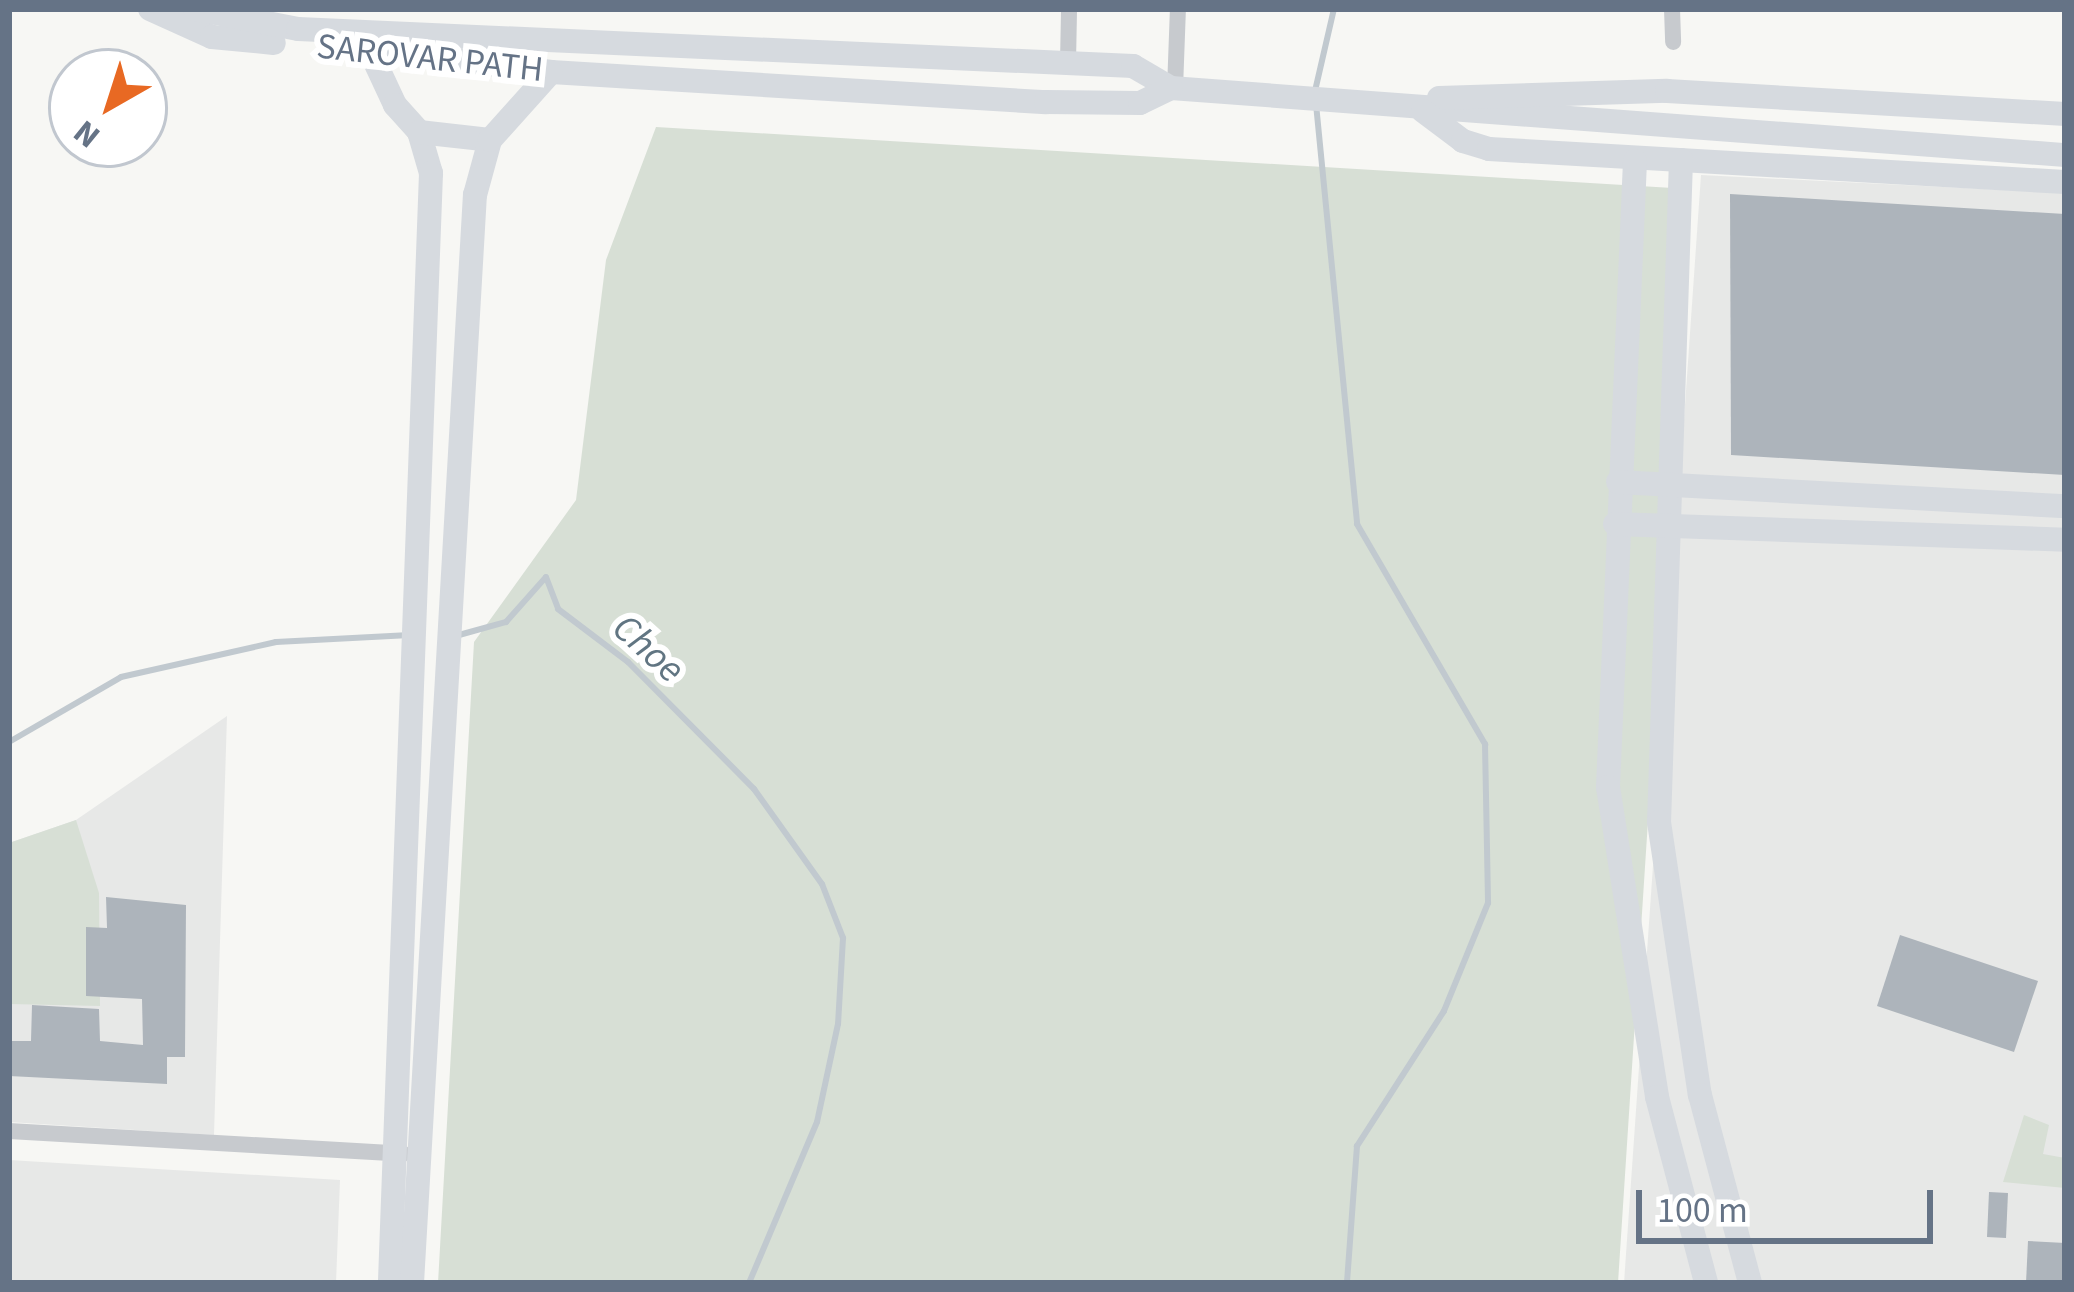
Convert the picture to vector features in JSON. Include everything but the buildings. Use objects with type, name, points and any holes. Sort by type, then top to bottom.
[{"type":"main road","name":"SAROVAR PATH","points":[[150,9],[212,37],[360,29],[551,72],[1046,102],[1140,103],[1173,88]]},
{"type":"main road","points":[[195,9],[259,26],[1133,67],[1173,88],[1414,110],[2065,155]]},
{"type":"main road","points":[[360,29],[395,105],[419,132],[431,172],[410,854],[412,1283]]},
{"type":"main road","points":[[390,1283],[408,1155],[436,855],[475,195],[490,140],[551,72]]},
{"type":"main road","points":[[1414,110],[1419,98],[1667,91],[2065,114]]},
{"type":"main road","points":[[1414,110],[1473,146],[1635,160],[2065,182]]},
{"type":"main road","points":[[419,132],[490,140]]},
{"type":"main road","points":[[1635,160],[1615,524],[1610,809],[1657,1097],[1706,1283]]},
{"type":"main road","points":[[1682,160],[1685,213],[1666,524],[1660,844],[1700,1095],[1750,1283]]},
{"type":"main road","points":[[1618,482],[1780,487],[2065,506]]},
{"type":"main road","points":[[1778,527],[1780,487]]},
{"type":"main road","points":[[2035,538],[2036,504]]},
{"type":"main road","points":[[1615,524],[2065,540]]},
{"type":"main road","points":[[418,590],[452,592]]},
{"type":"main road","points":[[410,854],[436,855]]},
{"type":"street","points":[[1068,63],[1069,9]]},
{"type":"street","points":[[1173,88],[1178,9]]},
{"type":"street","points":[[1672,9],[1673,42]]},
{"type":"street","points":[[9,1131],[408,1155]]},
{"type":"shaded area","points":[[656,127],[1689,189],[1618,1283],[438,1283],[474,642],[576,500],[606,260]]},
{"type":"shaded area","points":[[1701,175],[2065,193],[2065,1283],[1624,1283]]},
{"type":"shaded area","points":[[227,716],[214,1135],[9,1122],[9,843],[76,820]]},
{"type":"shaded area","points":[[76,820],[99,893],[100,1006],[9,1004],[9,843]]},
{"type":"shaded area","points":[[2024,1115],[2049,1125],[2043,1154],[2065,1158],[2065,1188],[2003,1182]]},
{"type":"shaded area","points":[[9,1160],[340,1180],[336,1283],[9,1283]]},
{"type":"waterway","name":"Choe","points":[[1315,91],[1334,9]]},
{"type":"waterway","name":"Choe","points":[[1316,104],[1357,524],[1485,744],[1488,903],[1444,1011],[1357,1146],[1347,1283]]},
{"type":"waterway","name":"Choe","points":[[459,635],[506,622],[546,577],[558,609],[628,662],[754,789],[822,884],[843,938],[838,1024],[817,1122],[749,1283]]},
{"type":"waterway","name":"Choe","points":[[9,742],[121,677],[276,642],[410,635]]}]
